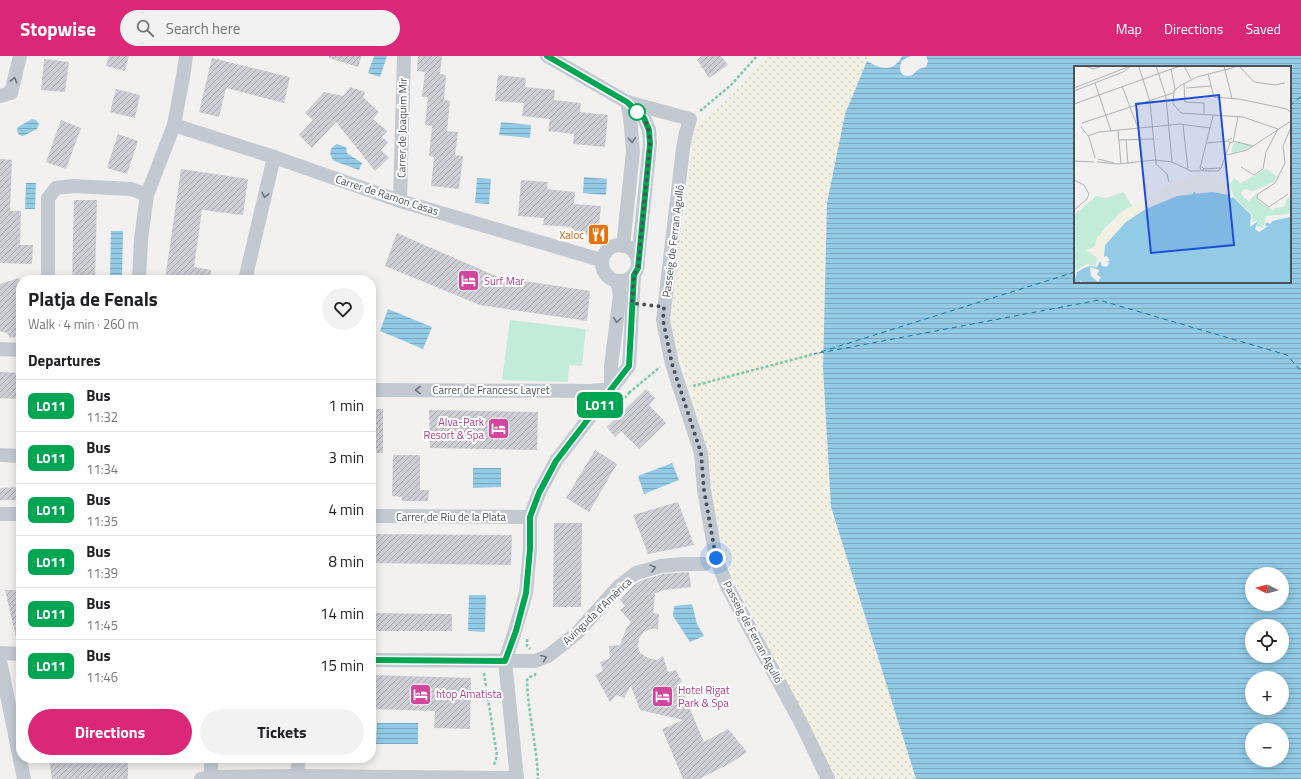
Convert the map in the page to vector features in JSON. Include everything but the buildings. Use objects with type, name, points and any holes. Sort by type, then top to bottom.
[{"type":"street","points":[[0,96],[11,93],[20,56]]},
{"type":"street","points":[[138,275],[141,239],[148,195],[174,124],[184,77],[186,56]]},
{"type":"street","name":"Carrer de Joaquim Mir","points":[[400,201],[404,56]]},
{"type":"street","points":[[547,56],[627,102],[644,118],[649,130],[650,144],[638,268],[634,275],[628,280],[622,282],[614,281],[606,276],[602,269],[604,253],[610,248],[620,245],[628,247],[634,252],[638,259]]},
{"type":"street","points":[[627,102],[690,119]]},
{"type":"street","points":[[623,246],[633,152],[630,116],[627,102]]},
{"type":"street","name":"Passeig de Ferran Agulló","points":[[690,119],[683,148],[663,320],[670,358],[701,453],[704,490],[716,558],[727,586],[801,723],[828,779]]},
{"type":"street","name":"Carrer de Ramon Casas","points":[[174,124],[400,201],[602,260]]},
{"type":"street","points":[[246,275],[274,157]]},
{"type":"street","points":[[48,275],[48,198],[56,188],[73,186],[131,189],[148,195]]},
{"type":"street","points":[[210,763],[208,778],[517,778],[505,661],[516,631],[526,593],[530,549],[530,517],[539,493],[556,461],[629,366],[634,275]]},
{"type":"street","points":[[614,385],[611,366],[620,295],[617,281]]},
{"type":"street","points":[[0,349],[16,350]]},
{"type":"street","name":"Carrer de Francesc Layret","points":[[376,390],[591,391],[614,385]]},
{"type":"street","points":[[0,455],[16,456]]},
{"type":"street","points":[[0,514],[16,514]]},
{"type":"street","name":"Carrer de Riu de la Plata","points":[[376,516],[530,517]]},
{"type":"street","name":"Avinguda d'Amèrica","points":[[376,660],[505,661],[536,656],[548,656],[576,633],[619,586],[636,573],[661,566],[705,564]]},
{"type":"street","points":[[0,653],[16,654]]},
{"type":"street","points":[[0,660],[16,739]]},
{"type":"street","points":[[21,763],[24,779]]},
{"type":"street","points":[[296,777],[298,763]]},
{"type":"path","points":[[690,119],[731,86],[757,56]]},
{"type":"path","points":[[680,389],[814,354]]},
{"type":"path","points":[[614,409],[630,392],[670,358]]},
{"type":"path","points":[[614,385],[630,392]]},
{"type":"path","points":[[528,634],[526,640],[527,646],[536,656],[535,675],[527,680],[527,694],[537,761],[538,779]]},
{"type":"path","points":[[481,661],[481,667],[486,678],[497,756],[491,777]]},
{"type":"sand","points":[[766,56],[871,56],[867,61],[845,114],[827,203],[823,368],[831,507],[916,779],[835,779],[822,748],[773,660],[729,569],[720,537],[706,444],[670,323],[695,126],[727,100]]},
{"type":"green space","points":[[510,320],[586,329],[582,366],[569,365],[568,382],[502,380]]},
{"type":"water","points":[[374,56],[387,56],[380,77],[368,73]]},
{"type":"water","points":[[902,56],[911,56],[902,61],[900,66],[900,71],[903,75],[910,76],[919,69],[926,67],[928,61],[926,56],[1301,56],[1301,779],[916,779],[831,507],[823,368],[827,203],[845,114],[867,61],[882,68],[891,67],[899,61]]},
{"type":"water","points":[[32,119],[36,120],[39,124],[37,129],[23,136],[19,135],[17,130],[18,127]]},
{"type":"water","points":[[501,122],[531,125],[530,138],[499,135]]},
{"type":"water","points":[[337,144],[346,147],[347,153],[362,163],[359,170],[334,161],[330,151],[332,147]]},
{"type":"water","points":[[584,177],[607,179],[606,195],[583,193]]},
{"type":"water","points":[[477,178],[491,179],[489,204],[475,203]]},
{"type":"water","points":[[26,183],[36,183],[35,209],[25,209]]},
{"type":"water","points":[[111,231],[123,231],[122,275],[110,275]]},
{"type":"water","points":[[388,309],[432,327],[423,349],[380,331]]},
{"type":"water","points":[[672,463],[679,480],[644,494],[638,476]]},
{"type":"water","points":[[473,468],[501,468],[501,487],[473,488]]},
{"type":"water","points":[[469,595],[486,595],[485,632],[468,631]]},
{"type":"water","points":[[692,604],[697,624],[704,636],[690,642],[673,616],[674,606]]},
{"type":"water","points":[[377,723],[418,723],[418,744],[376,744]]},
{"type":"ferry route","points":[[1291,105],[1301,96]]},
{"type":"ferry route","points":[[1074,272],[814,354],[1099,300],[1287,355],[1301,371]]},
{"type":"bus line","name":"L011","points":[[376,660],[505,661],[516,631],[526,593],[530,549],[530,517],[539,493],[556,461],[629,366],[634,275],[638,268],[650,144],[649,130],[644,118],[627,102],[547,56]]},
{"type":"place","name":"Xaloc","points":[[599,235]]},
{"type":"place","name":"Surf Mar","points":[[469,281]]},
{"type":"place","name":"Alva-Park Resort & Spa","points":[[499,428]]},
{"type":"place","name":"htop Amatista","points":[[421,694]]},
{"type":"place","name":"Hotel Rigat Park & Spa","points":[[662,696]]},
{"type":"route","points":[[637,112],[644,118],[649,130],[650,144],[638,268],[634,275],[632,303],[664,307],[663,320],[672,364],[701,453],[704,490],[716,558]]}]
